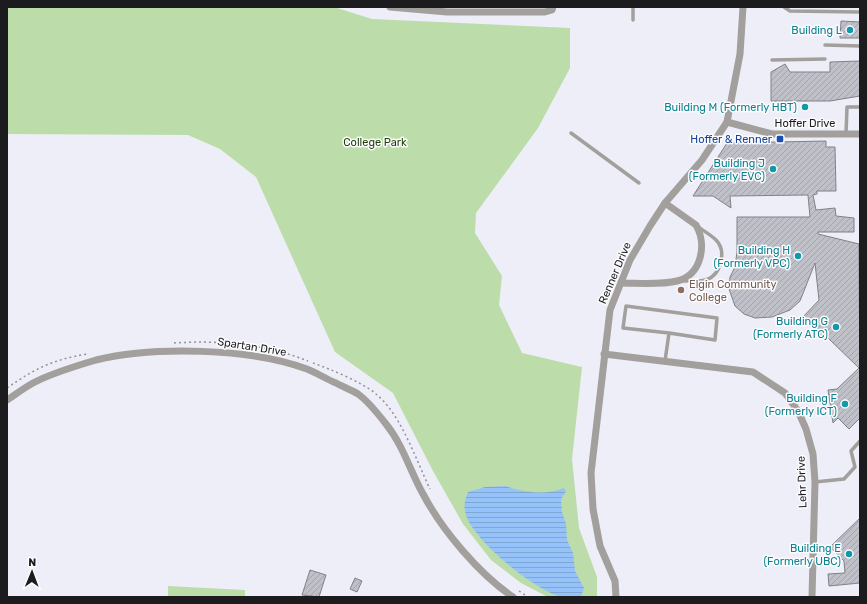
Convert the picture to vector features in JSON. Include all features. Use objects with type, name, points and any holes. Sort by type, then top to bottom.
[{"type":"street","points":[[390,7],[545,12],[552,8]]},
{"type":"street","name":"Renner Drive","points":[[616,597],[615,581],[600,546],[593,509],[591,473],[610,310],[630,260],[650,226],[665,203],[702,160],[727,122],[740,54],[743,7]]},
{"type":"street","name":"Hoffer Drive","points":[[727,122],[772,134],[860,134]]},
{"type":"street","points":[[621,283],[677,281],[693,271],[700,260],[702,242],[696,225],[665,203]]},
{"type":"street","name":"Spartan Drive","points":[[7,400],[34,382],[96,360],[131,355],[186,350],[227,353],[272,359],[308,369],[359,394],[386,424],[401,446],[422,493],[438,521],[465,553],[503,590],[513,597]]},
{"type":"street","name":"Lehr Drive","points":[[604,354],[753,372],[785,393],[797,410],[806,429],[813,454],[815,482],[812,597]]},
{"type":"lane","points":[[632,20],[633,7]]},
{"type":"lane","points":[[784,7],[790,11],[860,12]]},
{"type":"lane","points":[[825,45],[860,46]]},
{"type":"lane","points":[[772,60],[825,60]]},
{"type":"lane","points":[[846,134],[847,107],[860,107]]},
{"type":"lane","points":[[571,133],[640,183]]},
{"type":"lane","points":[[677,281],[705,280],[717,272],[721,263],[721,249],[716,240],[696,225]]},
{"type":"lane","points":[[626,306],[717,318],[715,340],[669,333],[623,328],[626,306]]},
{"type":"lane","points":[[665,361],[669,333]]},
{"type":"lane","points":[[855,467],[851,451],[860,441]]},
{"type":"lane","points":[[815,482],[844,478],[855,467],[860,467]]},
{"type":"path","points":[[171,343],[249,344],[289,353],[334,371],[376,394],[395,415],[432,495]]},
{"type":"path","points":[[7,388],[37,368],[67,358],[88,354]]},
{"type":"path","points":[[516,590],[528,597]]},
{"type":"green space","name":"College Park","points":[[7,7],[334,7],[372,19],[570,28],[570,68],[538,128],[476,213],[475,233],[502,276],[499,305],[522,353],[582,367],[572,459],[579,528],[597,577],[597,597],[548,597],[521,583],[491,560],[463,524],[433,471],[393,393],[335,352],[256,177],[220,149],[188,135],[7,134]]},
{"type":"green space","points":[[168,586],[245,590],[245,597],[168,597]]},
{"type":"water","points":[[505,486],[534,492],[549,492],[564,488],[566,491],[561,499],[562,512],[566,524],[567,540],[573,553],[575,571],[584,588],[581,597],[563,597],[538,586],[507,564],[493,551],[471,526],[465,509],[465,500],[468,492],[485,487]]},
{"type":"building","name":"Building L","points":[[841,21],[860,22],[860,38],[840,38]]},
{"type":"building","name":"Building M (Formerly HBT)","points":[[860,61],[860,96],[830,101],[771,101],[771,72],[785,64],[790,72],[830,72],[830,62]]},
{"type":"building","points":[[826,141],[826,147],[835,147],[836,191],[817,191],[817,194],[813,195],[816,210],[835,208],[836,216],[854,218],[854,232],[818,232],[818,234],[859,244],[860,418],[849,429],[838,418],[833,423],[828,390],[837,389],[859,368],[827,337],[825,339],[802,318],[819,300],[815,263],[800,301],[790,310],[772,317],[755,318],[744,314],[735,306],[729,289],[730,277],[735,267],[737,252],[737,217],[810,217],[808,195],[730,196],[731,208],[713,196],[693,196],[727,143]]},
{"type":"building","name":"Building E (Formerly UBC)","points":[[860,518],[860,583],[829,586],[828,574],[845,573],[844,561],[830,547]]},
{"type":"building","points":[[310,570],[326,575],[319,597],[302,595]]},
{"type":"building","points":[[355,578],[362,581],[357,592],[350,589]]},
{"type":"place","name":"Building L","points":[[850,30]]},
{"type":"place","name":"Building M (Formerly HBT)","points":[[805,107]]},
{"type":"place","name":"Hoffer & Renner","points":[[780,139]]},
{"type":"place","name":"Building J (Formerly EVC)","points":[[773,169]]},
{"type":"place","name":"Building H (Formerly VPC)","points":[[798,256]]},
{"type":"place","name":"Elgin Community College","points":[[681,290]]},
{"type":"place","name":"Building G (Formerly ATC)","points":[[836,327]]},
{"type":"place","name":"Building F (Formerly ICT)","points":[[845,404]]},
{"type":"place","name":"Building E (Formerly UBC)","points":[[849,554]]}]
